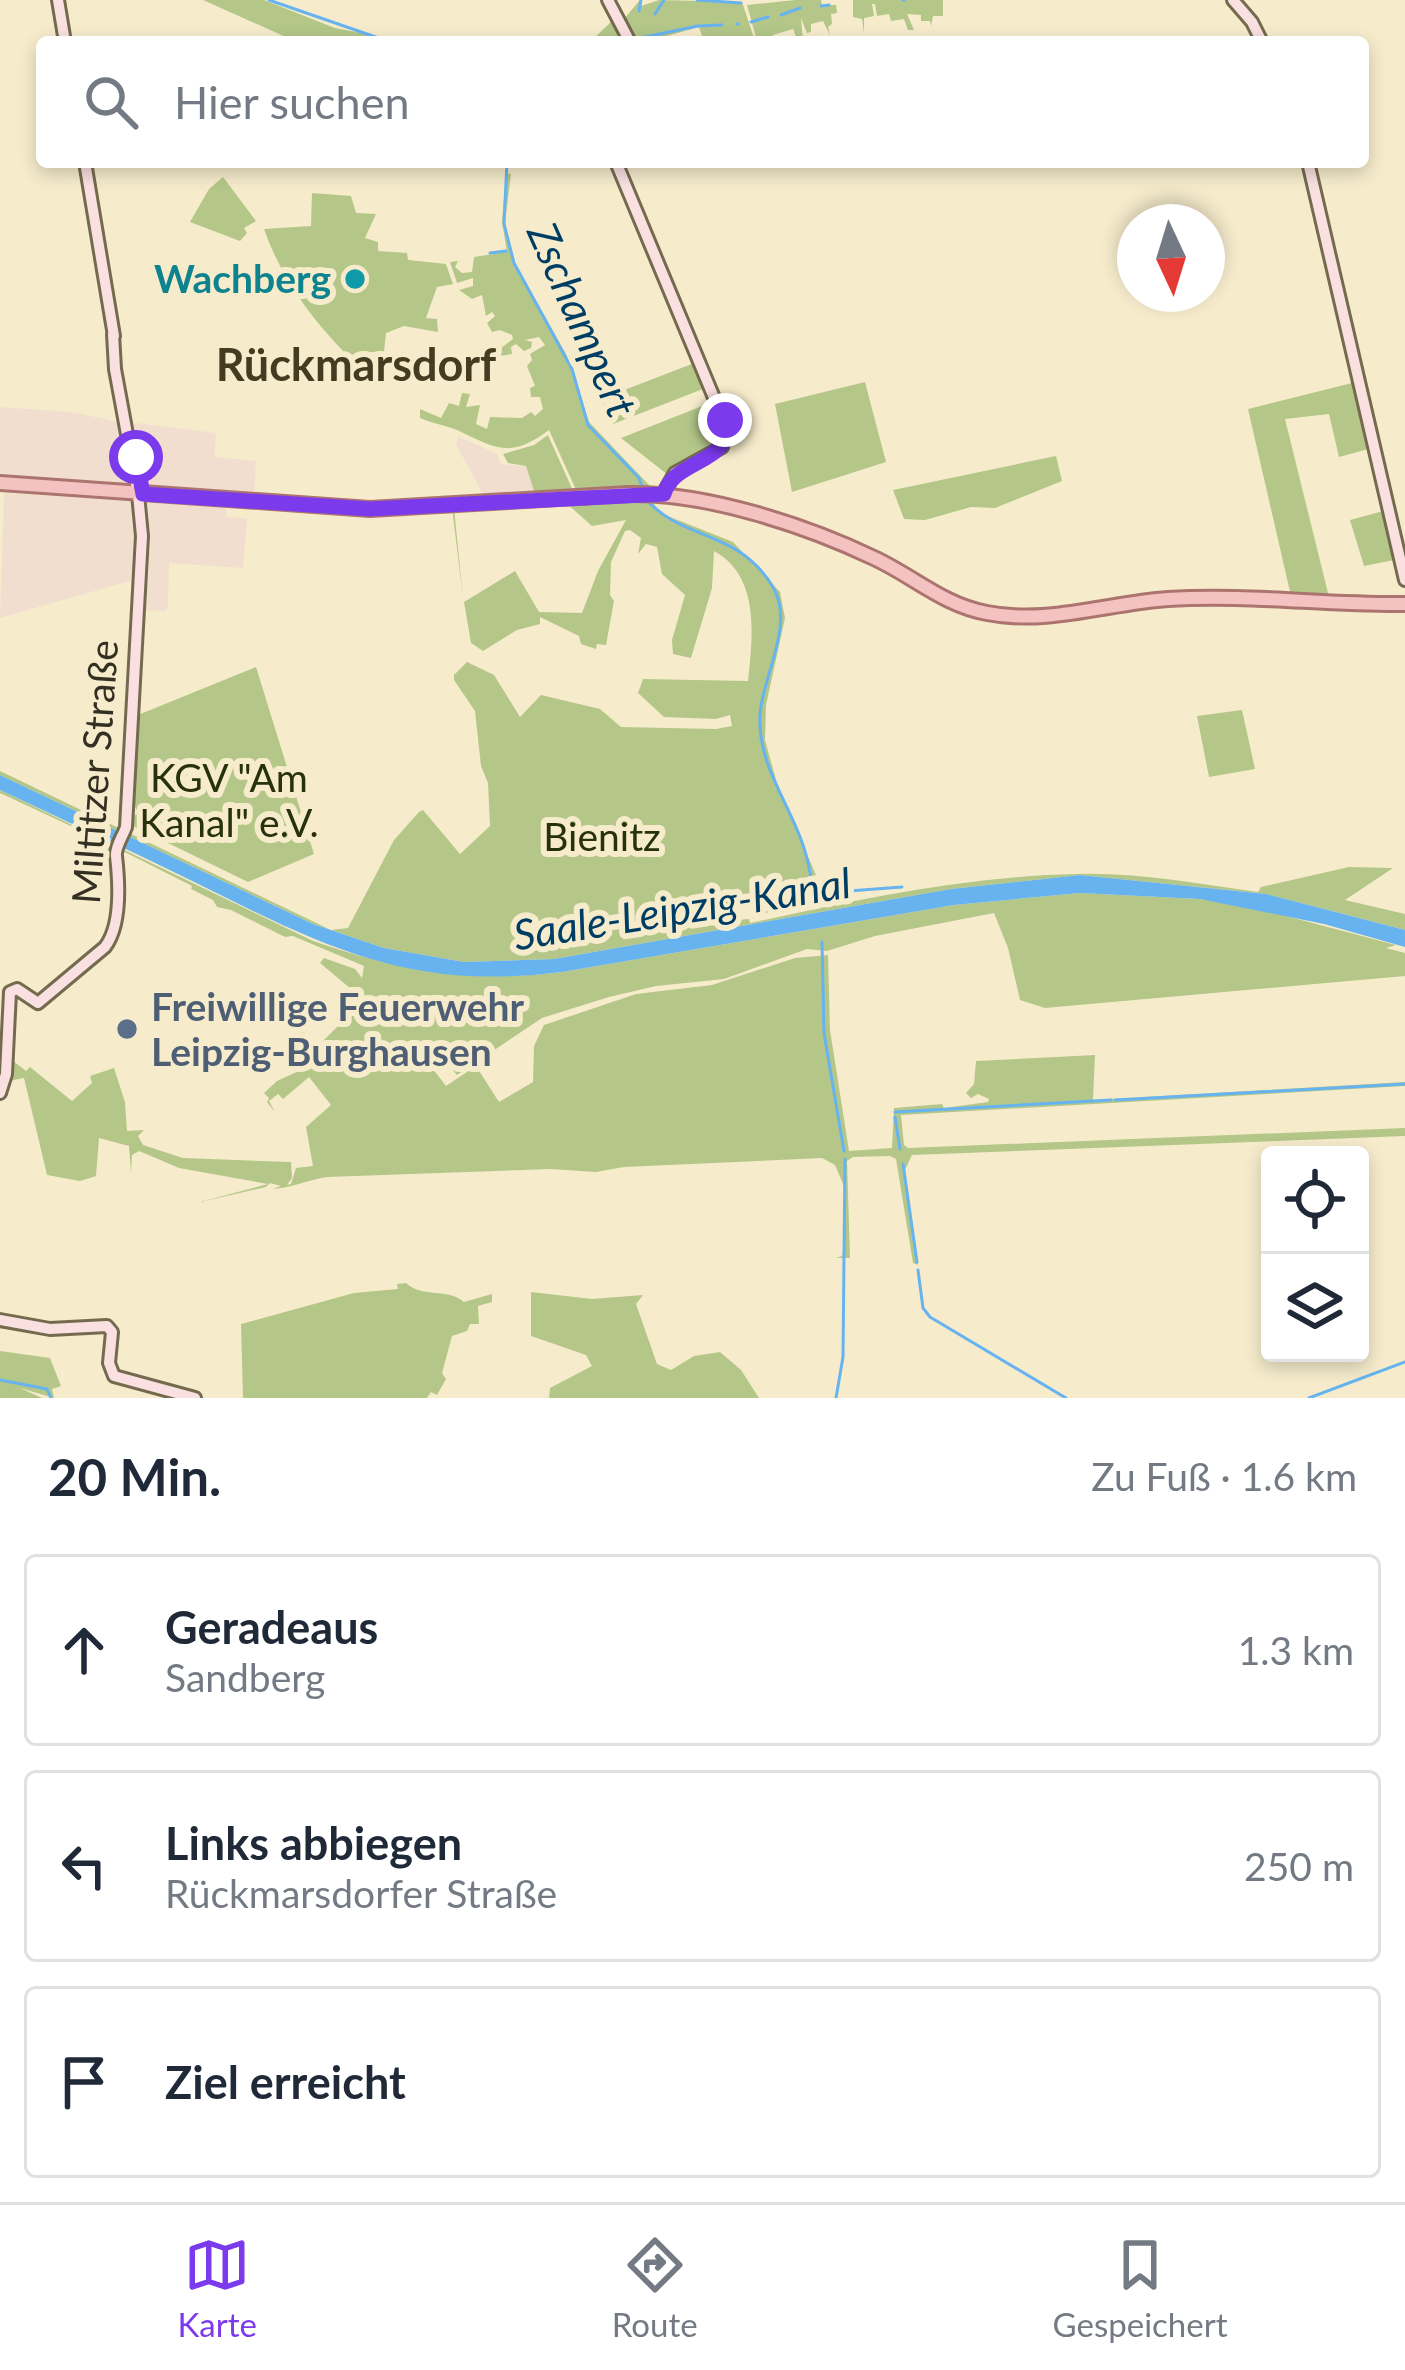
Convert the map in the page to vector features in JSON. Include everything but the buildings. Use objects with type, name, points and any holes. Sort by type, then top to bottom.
[{"type":"main road","points":[[0,483],[377,509],[664,494],[742,512],[853,549],[947,601],[985,613],[1030,616],[1176,599],[1405,604]]},
{"type":"street","points":[[58,0],[64,36]]},
{"type":"street","points":[[608,0],[627,36]]},
{"type":"street","points":[[1233,0],[1258,36]]},
{"type":"street","name":"Miltitzer Straße","points":[[0,1093],[12,990],[39,1002],[111,940],[121,868],[116,849],[125,831],[143,573],[141,494],[86,168]]},
{"type":"street","points":[[619,168],[728,429],[722,447],[675,473],[664,494]]},
{"type":"street","points":[[1309,168],[1405,580]]},
{"type":"street","points":[[0,1320],[50,1329],[107,1326],[112,1332],[109,1366],[114,1376],[195,1398]]},
{"type":"shaded area","points":[[0,407],[70,412],[120,422],[132,487],[0,477]]},
{"type":"shaded area","points":[[136,423],[216,433],[214,457],[256,461],[254,497],[227,497],[226,517],[247,518],[243,568],[169,563],[168,608],[164,611],[141,610],[150,533]]},
{"type":"shaded area","points":[[459,437],[497,454],[501,464],[526,466],[535,495],[485,498],[456,444]]},
{"type":"shaded area","points":[[4,493],[130,501],[137,579],[0,618]]},
{"type":"green space","points":[[203,0],[264,0],[335,28],[377,36],[284,36]]},
{"type":"green space","points":[[640,0],[641,6],[659,0],[742,2],[753,36],[702,36],[699,27],[667,36],[596,36],[614,19],[619,25]]},
{"type":"green space","points":[[821,0],[822,5],[836,5],[837,13],[831,14],[830,35],[823,21],[811,24],[807,33],[801,18],[802,36],[796,36],[793,29],[756,36],[747,5]]},
{"type":"green space","points":[[853,0],[943,0],[943,16],[933,16],[931,26],[930,21],[921,21],[921,15],[907,14],[914,30],[908,30],[904,19],[877,16],[872,4],[874,16],[864,18],[864,33],[862,19],[853,17]]},
{"type":"green space","points":[[506,173],[511,174],[505,222],[515,263],[566,354],[589,422],[649,485],[645,490],[635,486],[577,492],[549,430],[524,445],[503,448],[420,418],[420,409],[441,418],[449,403],[459,406],[462,393],[470,394],[466,407],[480,405],[476,424],[487,429],[490,417],[522,418],[543,409],[540,397],[531,397],[530,388],[535,386],[527,366],[530,354],[545,345],[539,337],[525,340],[532,342],[531,348],[524,351],[516,344],[512,354],[501,356],[497,351],[512,335],[492,332],[487,323],[495,316],[492,312],[486,316],[482,295],[472,299],[459,290],[473,286],[473,278],[457,283],[450,262],[458,261],[455,267],[462,273],[472,272],[474,257],[507,252],[502,222]]},
{"type":"green space","points":[[223,177],[256,221],[244,228],[247,233],[240,241],[190,222],[209,189]]},
{"type":"green space","points":[[312,193],[351,196],[356,213],[376,214],[365,238],[378,242],[378,251],[446,264],[453,284],[437,287],[426,318],[437,319],[438,332],[404,326],[386,333],[384,352],[368,352],[370,370],[336,371],[343,351],[297,294],[264,229],[311,226]]},
{"type":"green space","points":[[697,362],[708,387],[613,424],[601,399]]},
{"type":"green space","points":[[865,382],[886,462],[792,492],[775,404]]},
{"type":"green space","points":[[1356,382],[1372,448],[1339,457],[1329,414],[1285,419],[1329,597],[1291,596],[1248,409]]},
{"type":"green space","points":[[715,401],[725,428],[722,444],[668,475],[621,438]]},
{"type":"green space","points":[[548,435],[574,493],[535,494],[526,466],[508,463],[503,454],[534,445]]},
{"type":"green space","points":[[1056,456],[1062,481],[995,508],[971,507],[925,520],[904,519],[893,490]]},
{"type":"green space","name":"Bienitz","points":[[650,498],[660,513],[733,542],[780,592],[785,618],[766,705],[765,740],[778,787],[816,875],[800,879],[787,905],[753,918],[750,906],[736,906],[737,920],[749,919],[750,923],[994,879],[1076,874],[1121,875],[1258,892],[1261,887],[1349,867],[1393,868],[1345,900],[1405,914],[1405,930],[1266,894],[1080,875],[951,889],[554,959],[464,962],[384,948],[313,924],[0,775],[0,771],[331,930],[348,928],[394,840],[419,812],[423,810],[460,854],[490,826],[475,711],[454,680],[467,662],[494,675],[520,717],[541,695],[600,709],[621,727],[732,726],[730,715],[664,717],[638,693],[643,679],[748,681],[752,627],[746,591],[729,562],[714,551],[712,588],[691,658],[673,654],[672,640],[685,595],[662,574],[657,547],[646,544],[638,554],[641,538],[630,530],[625,531],[611,562],[614,601],[606,645],[597,644],[596,649],[581,644],[579,636],[540,617],[540,624],[517,630],[483,651],[471,643],[464,602],[515,571],[539,612],[582,613],[626,520],[592,526],[565,502],[454,508],[463,598],[452,507]]},
{"type":"green space","points":[[1387,510],[1399,559],[1364,566],[1350,520]]},
{"type":"green space","name":"KGV \"Am Kanal\" e.V.","points":[[256,667],[314,854],[248,882],[133,826],[138,813],[129,793],[133,717]]},
{"type":"green space","points":[[1242,710],[1255,769],[1209,777],[1197,716]]},
{"type":"green space","points":[[0,790],[311,940],[404,966],[466,975],[562,972],[954,905],[1080,893],[1200,899],[1263,910],[1396,945],[1386,948],[1405,953],[1405,976],[1045,1008],[1020,1000],[994,913],[875,936],[827,951],[807,949],[724,979],[609,997],[542,1018],[457,1075],[439,1054],[429,1061],[420,1052],[446,1086],[476,1066],[499,1102],[533,1082],[534,1046],[544,1025],[636,994],[712,985],[795,958],[828,955],[830,1030],[849,1151],[892,1148],[894,1108],[988,1102],[978,1094],[971,1098],[966,1093],[974,1084],[976,1061],[1095,1055],[1093,1100],[1405,1082],[1405,1086],[901,1115],[904,1145],[1405,1128],[1405,1136],[912,1155],[905,1170],[918,1265],[913,1263],[896,1159],[890,1156],[847,1161],[850,1258],[836,1258],[842,1256],[844,1247],[844,1186],[835,1165],[822,1158],[596,1172],[551,1169],[327,1177],[272,1189],[281,1186],[270,1183],[266,1187],[200,1202],[268,1184],[179,1168],[139,1151],[132,1155],[131,1173],[129,1146],[99,1138],[96,1176],[80,1181],[47,1175],[24,1078],[9,1081],[8,1057],[26,1071],[30,1067],[72,1101],[92,1083],[90,1076],[114,1068],[125,1102],[127,1131],[144,1130],[138,1136],[143,1145],[183,1158],[291,1162],[292,1178],[287,1185],[291,1184],[296,1168],[313,1166],[306,1127],[331,1105],[309,1077],[283,1099],[278,1094],[269,1101],[275,1112],[267,1102],[264,1093],[301,1070],[286,1023],[291,1021],[319,1045],[341,1023],[341,1009],[351,989],[320,963],[324,958],[355,969],[362,978],[364,966],[217,907],[192,886],[103,841],[117,862],[99,851],[101,840]]},
{"type":"green space","points":[[397,1284],[464,1302],[492,1294],[492,1302],[478,1306],[479,1324],[470,1324],[467,1331],[452,1336],[442,1373],[446,1379],[437,1395],[243,1398],[241,1324],[354,1293],[398,1289]]},
{"type":"green space","points":[[531,1292],[592,1299],[643,1295],[636,1304],[657,1364],[671,1370],[694,1356],[720,1352],[741,1370],[759,1398],[549,1398],[550,1388],[592,1366],[586,1355],[531,1336]]},
{"type":"green space","points":[[0,1351],[50,1358],[61,1386],[52,1389],[54,1398],[20,1388],[42,1398],[0,1398]]},
{"type":"water","points":[[0,775],[313,924],[384,948],[464,962],[554,959],[951,889],[1080,875],[1266,894],[1405,930],[1405,947],[1324,924],[1200,899],[1080,893],[954,905],[562,972],[455,975],[365,957],[278,923],[0,790]]},
{"type":"waterway","name":"Zschampert","points":[[269,0],[373,36]]},
{"type":"waterway","points":[[639,11],[641,0]]},
{"type":"waterway","points":[[655,14],[664,0]]},
{"type":"waterway","points":[[697,0],[741,3]]},
{"type":"waterway","points":[[821,6],[829,5]]},
{"type":"waterway","points":[[781,15],[800,8]]},
{"type":"waterway","points":[[751,22],[768,17]]},
{"type":"waterway","points":[[650,36],[722,25]]},
{"type":"waterway","name":"Zschampert","points":[[507,168],[504,224],[514,263],[572,369],[588,425],[639,478],[643,490]]},
{"type":"waterway","points":[[490,253],[506,251]]},
{"type":"waterway","name":"Zschampert","points":[[646,499],[676,522],[743,555],[759,568],[779,601],[779,633],[762,699],[760,732],[768,765],[805,852],[815,900]]},
{"type":"waterway","name":"Saale-Leipzig-Kanal","points":[[789,906],[809,894],[902,887]]},
{"type":"waterway","name":"Zschampert","points":[[822,942],[824,1033],[844,1151]]},
{"type":"waterway","points":[[1115,1100],[1405,1084]]},
{"type":"waterway","points":[[895,1112],[1111,1100]]},
{"type":"waterway","points":[[895,1117],[900,1149]]},
{"type":"waterway","name":"Zschampert","points":[[836,1398],[843,1357],[845,1159]]},
{"type":"waterway","points":[[903,1164],[917,1262]]},
{"type":"waterway","points":[[918,1270],[923,1308],[930,1317],[1066,1398]]},
{"type":"waterway","points":[[1309,1398],[1405,1362]]},
{"type":"waterway","points":[[0,1380],[47,1389],[51,1398]]},
{"type":"place","name":"Wachberg","points":[[355,279]]},
{"type":"place","name":"Freiwillige Feuerwehr Leipzig-Burghausen","points":[[127,1029]]},
{"type":"district","name":"Rückmarsdorf","points":[[356,365]]},
{"type":"route","points":[[136,457],[143,494],[181,497],[377,509],[664,494],[675,473],[722,447],[728,434],[725,420]]}]
